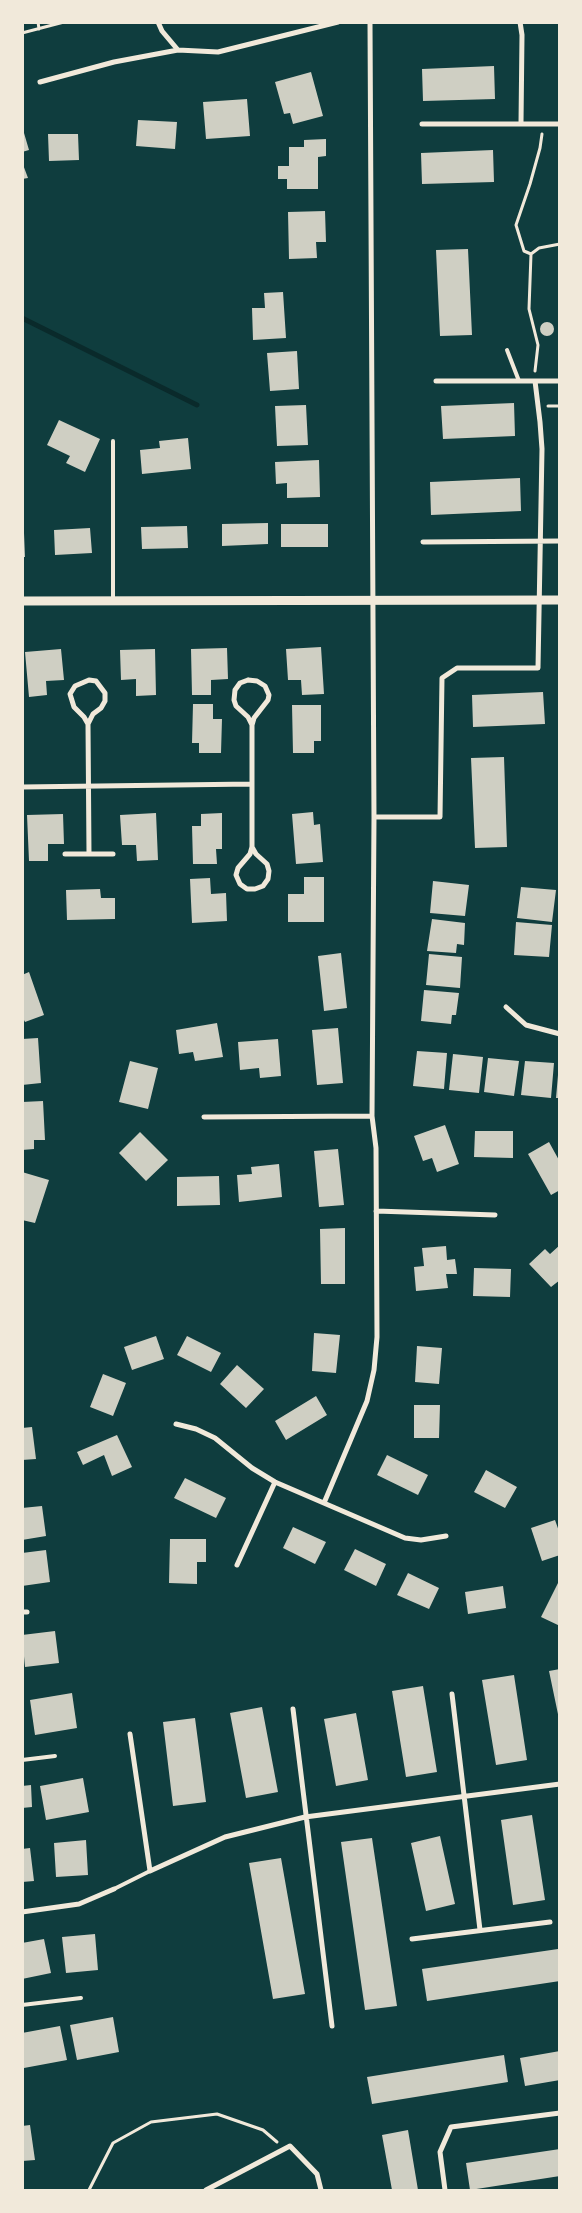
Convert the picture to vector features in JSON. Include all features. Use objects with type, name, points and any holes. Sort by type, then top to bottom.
[{"type":"street","points":[[158,22],[162,31],[178,50]]},
{"type":"street","points":[[40,82],[114,62],[178,50],[218,52],[338,22]]},
{"type":"street","points":[[324,1503],[367,1401],[374,1370],[377,1337],[376,1148],[372,1116],[374,816],[370,22]]},
{"type":"street","points":[[520,22],[522,35],[522,124]]},
{"type":"street","points":[[422,124],[560,124]]},
{"type":"street","points":[[436,381],[560,381]]},
{"type":"street","points":[[374,816],[440,817],[442,678],[457,668],[538,668],[542,450],[535,381]]},
{"type":"street","points":[[423,542],[560,541]]},
{"type":"street","points":[[22,601],[560,600]]},
{"type":"street","points":[[88,724],[74,707],[70,694],[74,686],[89,680],[96,681],[105,693],[105,701],[101,708],[93,714],[88,724],[89,854]]},
{"type":"street","points":[[252,725],[248,717],[236,706],[234,700],[240,683],[248,680],[257,680],[265,686],[269,695],[268,700],[254,718],[252,725],[252,847],[250,854],[238,868],[236,875],[240,884],[247,889],[263,886],[268,879],[269,871],[267,864],[256,854],[252,847]]},
{"type":"street","points":[[22,787],[252,784]]},
{"type":"street","points":[[65,854],[112,854]]},
{"type":"street","points":[[506,1007],[526,1025],[560,1034]]},
{"type":"street","points":[[204,1117],[372,1116]]},
{"type":"street","points":[[376,1211],[495,1215]]},
{"type":"street","points":[[176,1424],[196,1429],[215,1438],[252,1468],[275,1482],[405,1538],[421,1540],[446,1536]]},
{"type":"street","points":[[237,1565],[275,1482]]},
{"type":"street","points":[[452,1694],[480,1930]]},
{"type":"street","points":[[293,1709],[332,2026]]},
{"type":"street","points":[[130,1734],[150,1871],[225,1837],[305,1817],[560,1784]]},
{"type":"street","points":[[22,1912],[79,1904],[114,1889]]},
{"type":"street","points":[[412,1939],[550,1922]]},
{"type":"street","points":[[445,2190],[440,2152],[451,2127],[560,2113]]},
{"type":"street","points":[[206,2190],[290,2146],[317,2174],[321,2190]]},
{"type":"lane","points":[[507,350],[519,381]]},
{"type":"lane","points":[[113,440],[113,601]]},
{"type":"lane","points":[[22,1760],[55,1756]]},
{"type":"lane","points":[[114,1889],[150,1871]]},
{"type":"lane","points":[[22,2005],[81,1998]]},
{"type":"path","points":[[38,22],[40,29]]},
{"type":"path","points":[[22,33],[64,22]]},
{"type":"path","points":[[531,254],[524,251],[516,225],[540,148],[543,124]]},
{"type":"path","points":[[535,381],[538,346],[529,309],[531,254],[538,248],[560,244]]},
{"type":"path","points":[[89,2190],[113,2143],[151,2122],[217,2114],[263,2130],[285,2149]]},
{"type":"building","points":[[494,66],[495,99],[423,101],[422,69]]},
{"type":"building","points":[[311,72],[323,116],[293,124],[290,113],[284,114],[275,82]]},
{"type":"building","points":[[247,99],[250,136],[206,139],[203,102]]},
{"type":"building","points":[[138,120],[177,122],[175,149],[136,146]]},
{"type":"building","points":[[24,133],[29,150],[22,152],[22,134]]},
{"type":"building","points":[[48,134],[78,134],[79,160],[49,161]]},
{"type":"building","points":[[326,139],[326,156],[318,157],[318,189],[287,189],[287,179],[278,179],[278,166],[289,166],[289,147],[304,147],[304,140]]},
{"type":"building","points":[[493,150],[494,182],[422,184],[421,153]]},
{"type":"building","points":[[22,162],[28,178],[22,179]]},
{"type":"building","points":[[325,211],[326,242],[316,242],[317,258],[289,259],[288,212]]},
{"type":"building","points":[[468,249],[472,335],[440,336],[436,250]]},
{"type":"building","points":[[283,292],[286,338],[253,340],[252,308],[265,308],[264,293]]},
{"type":"building","points":[[547,322],[552,324],[554,329],[552,334],[547,336],[542,334],[540,329],[542,324]]},
{"type":"building","points":[[297,351],[299,389],[270,391],[267,353]]},
{"type":"building","points":[[514,403],[515,436],[443,439],[441,406]]},
{"type":"building","points":[[306,405],[308,445],[277,446],[275,406]]},
{"type":"building","points":[[59,420],[100,439],[85,472],[66,463],[70,456],[47,445]]},
{"type":"building","points":[[188,438],[191,469],[142,474],[140,450],[160,448],[159,441]]},
{"type":"building","points":[[319,460],[320,497],[287,498],[287,483],[276,484],[275,462]]},
{"type":"building","points":[[520,478],[521,511],[431,515],[430,482]]},
{"type":"building","points":[[268,523],[268,544],[222,546],[222,524]]},
{"type":"building","points":[[281,524],[328,524],[328,547],[281,547]]},
{"type":"building","points":[[187,526],[188,548],[142,549],[141,527]]},
{"type":"building","points":[[90,528],[92,553],[55,555],[54,530]]},
{"type":"building","points":[[22,533],[24,533],[25,557],[22,557]]},
{"type":"building","points":[[321,647],[324,694],[302,695],[301,680],[288,680],[286,649]]},
{"type":"building","points":[[227,648],[228,679],[211,680],[211,695],[192,695],[191,649]]},
{"type":"building","points":[[61,649],[64,680],[46,681],[47,695],[29,697],[25,652]]},
{"type":"building","points":[[155,649],[156,695],[136,696],[136,679],[121,680],[120,650]]},
{"type":"building","points":[[543,692],[545,724],[473,727],[472,695]]},
{"type":"building","points":[[193,704],[213,704],[213,719],[222,719],[221,753],[199,753],[199,743],[192,743]]},
{"type":"building","points":[[292,705],[321,705],[321,741],[314,741],[314,753],[293,753]]},
{"type":"building","points":[[504,757],[507,847],[475,848],[471,758]]},
{"type":"building","points":[[313,812],[314,825],[320,824],[323,862],[296,864],[292,814]]},
{"type":"building","points":[[156,813],[158,860],[137,861],[136,845],[122,845],[120,815]]},
{"type":"building","points":[[222,813],[222,849],[216,849],[217,864],[193,864],[192,826],[201,826],[201,814]]},
{"type":"building","points":[[63,814],[64,844],[48,844],[48,861],[29,861],[27,815]]},
{"type":"building","points":[[304,877],[324,877],[324,922],[288,922],[288,894],[304,894]]},
{"type":"building","points":[[210,878],[211,894],[226,893],[227,921],[192,923],[190,879]]},
{"type":"building","points":[[433,881],[469,885],[465,916],[430,913]]},
{"type":"building","points":[[521,887],[556,890],[552,922],[517,918]]},
{"type":"building","points":[[100,889],[101,898],[115,898],[115,919],[67,920],[66,890]]},
{"type":"building","points":[[432,919],[465,923],[464,945],[457,944],[456,953],[427,951]]},
{"type":"building","points":[[516,922],[552,925],[549,957],[514,955]]},
{"type":"building","points":[[341,953],[347,1008],[324,1011],[318,956]]},
{"type":"building","points":[[429,954],[462,957],[460,988],[426,985]]},
{"type":"building","points":[[29,972],[44,1015],[25,1022],[22,1016],[22,975]]},
{"type":"building","points":[[424,990],[459,993],[456,1015],[452,1015],[451,1024],[421,1021]]},
{"type":"building","points":[[217,1023],[223,1057],[195,1061],[193,1052],[179,1054],[176,1030]]},
{"type":"building","points":[[338,1028],[343,1083],[317,1085],[312,1030]]},
{"type":"building","points":[[38,1038],[41,1083],[22,1085],[22,1039]]},
{"type":"building","points":[[278,1039],[281,1076],[260,1078],[259,1068],[240,1070],[238,1042]]},
{"type":"building","points":[[417,1051],[447,1053],[444,1089],[413,1086]]},
{"type":"building","points":[[453,1054],[483,1057],[479,1093],[449,1090]]},
{"type":"building","points":[[488,1058],[519,1061],[514,1096],[484,1092]]},
{"type":"building","points":[[130,1061],[158,1068],[148,1109],[119,1102]]},
{"type":"building","points":[[525,1061],[554,1063],[551,1098],[521,1095]]},
{"type":"building","points":[[558,1075],[560,1075],[560,1098],[556,1098]]},
{"type":"building","points":[[43,1101],[45,1140],[34,1140],[34,1149],[22,1150],[22,1102]]},
{"type":"building","points":[[445,1125],[459,1164],[437,1172],[432,1158],[423,1161],[414,1136]]},
{"type":"building","points":[[475,1131],[513,1131],[513,1158],[474,1157]]},
{"type":"building","points":[[140,1132],[168,1160],[146,1181],[119,1153]]},
{"type":"building","points":[[549,1142],[560,1162],[560,1190],[551,1195],[528,1154]]},
{"type":"building","points":[[338,1149],[344,1205],[319,1207],[314,1151]]},
{"type":"building","points":[[279,1164],[282,1197],[239,1202],[237,1175],[252,1174],[251,1167]]},
{"type":"building","points":[[22,1172],[49,1180],[35,1223],[22,1220]]},
{"type":"building","points":[[219,1176],[220,1205],[177,1206],[177,1177]]},
{"type":"building","points":[[345,1228],[345,1284],[321,1284],[320,1229]]},
{"type":"building","points":[[560,1245],[560,1280],[551,1287],[529,1264],[545,1249],[550,1254]]},
{"type":"building","points":[[446,1246],[447,1260],[455,1259],[457,1274],[446,1274],[448,1288],[416,1291],[414,1267],[424,1266],[422,1248]]},
{"type":"building","points":[[474,1268],[511,1269],[510,1297],[473,1296]]},
{"type":"building","points":[[314,1333],[340,1335],[336,1373],[312,1371]]},
{"type":"building","points":[[156,1336],[164,1359],[132,1370],[124,1347]]},
{"type":"building","points":[[187,1336],[221,1353],[211,1372],[177,1355]]},
{"type":"building","points":[[417,1346],[442,1348],[439,1384],[415,1382]]},
{"type":"building","points":[[237,1365],[264,1389],[246,1408],[220,1384]]},
{"type":"building","points":[[103,1374],[126,1383],[113,1416],[90,1407]]},
{"type":"building","points":[[316,1396],[327,1415],[286,1440],[275,1421]]},
{"type":"building","points":[[414,1405],[440,1405],[439,1438],[414,1438]]},
{"type":"building","points":[[32,1427],[36,1459],[22,1460],[22,1428]]},
{"type":"building","points":[[117,1435],[132,1467],[112,1476],[104,1455],[83,1465],[77,1452]]},
{"type":"building","points":[[387,1455],[428,1475],[418,1495],[377,1475]]},
{"type":"building","points":[[486,1470],[517,1487],[505,1508],[474,1492]]},
{"type":"building","points":[[185,1478],[226,1498],[216,1518],[174,1498]]},
{"type":"building","points":[[42,1506],[46,1536],[22,1540],[22,1508]]},
{"type":"building","points":[[555,1520],[560,1534],[560,1555],[542,1561],[531,1528]]},
{"type":"building","points":[[293,1527],[326,1542],[315,1564],[283,1548]]},
{"type":"building","points":[[170,1539],[206,1539],[206,1562],[197,1562],[197,1584],[169,1583]]},
{"type":"building","points":[[355,1549],[386,1564],[376,1586],[344,1570]]},
{"type":"building","points":[[46,1550],[50,1582],[22,1586],[22,1553]]},
{"type":"building","points":[[408,1573],[439,1588],[429,1609],[397,1595]]},
{"type":"building","points":[[560,1579],[560,1626],[541,1617]]},
{"type":"building","points":[[503,1586],[506,1608],[468,1614],[465,1592]]},
{"type":"building","points":[[55,1631],[59,1663],[25,1667],[22,1635]]},
{"type":"building","points":[[560,1669],[560,1719],[559,1719],[549,1671]]},
{"type":"building","points":[[514,1675],[527,1760],[496,1765],[482,1680]]},
{"type":"building","points":[[423,1686],[437,1772],[406,1777],[392,1691]]},
{"type":"building","points":[[72,1693],[77,1728],[35,1735],[30,1700]]},
{"type":"building","points":[[262,1707],[278,1792],[246,1798],[230,1713]]},
{"type":"building","points":[[356,1713],[368,1780],[336,1786],[324,1719]]},
{"type":"building","points":[[195,1718],[206,1802],[173,1806],[163,1722]]},
{"type":"building","points":[[83,1778],[89,1812],[46,1820],[40,1786]]},
{"type":"building","points":[[31,1785],[32,1807],[22,1808],[22,1786]]},
{"type":"building","points":[[532,1815],[545,1900],[513,1905],[501,1820]]},
{"type":"building","points":[[440,1836],[455,1904],[426,1911],[411,1843]]},
{"type":"building","points":[[372,1838],[397,2006],[365,2010],[341,1842]]},
{"type":"building","points":[[86,1840],[88,1875],[56,1877],[54,1843]]},
{"type":"building","points":[[30,1848],[34,1881],[22,1882],[22,1849]]},
{"type":"building","points":[[281,1858],[305,1994],[273,1999],[249,1863]]},
{"type":"building","points":[[95,1934],[98,1970],[66,1973],[62,1937]]},
{"type":"building","points":[[44,1939],[51,1973],[22,1979],[22,1943]]},
{"type":"building","points":[[558,1949],[560,1981],[427,2001],[422,1969]]},
{"type":"building","points":[[113,2017],[119,2052],[77,2060],[70,2025]]},
{"type":"building","points":[[60,2026],[67,2060],[24,2068],[22,2033]]},
{"type":"building","points":[[560,2051],[560,2080],[525,2086],[520,2058]]},
{"type":"building","points":[[504,2055],[508,2082],[372,2104],[367,2077]]},
{"type":"building","points":[[30,2125],[35,2160],[22,2161],[22,2126]]},
{"type":"building","points":[[408,2130],[418,2190],[392,2190],[382,2135]]},
{"type":"building","points":[[560,2149],[560,2176],[470,2190],[466,2163]]},
{"type":"waterway","points":[[22,318],[197,405]]}]
